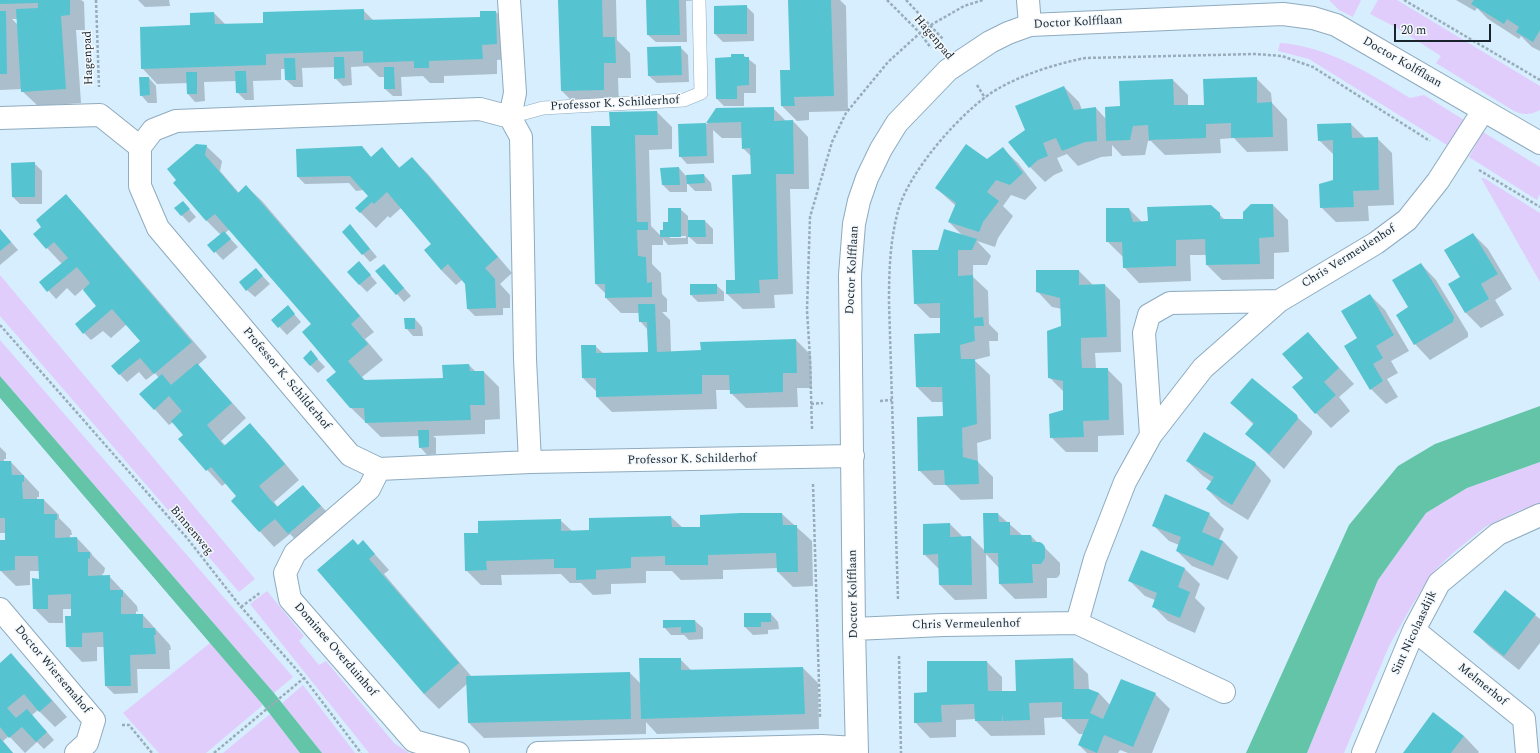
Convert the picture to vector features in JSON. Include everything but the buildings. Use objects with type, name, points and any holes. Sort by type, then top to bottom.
[{"type":"street","points":[[509,0],[515,93],[510,117],[521,138],[525,359],[530,462]]},
{"type":"street","points":[[1028,0],[1030,25]]},
{"type":"street","name":"Doctor Kolfflaan","points":[[857,750],[854,629],[850,275],[854,224],[859,201],[867,178],[881,149],[897,123],[956,66],[990,42],[1008,33],[1030,25],[1283,14],[1312,9],[1336,25],[1483,111],[1539,141]]},
{"type":"street","points":[[0,118],[100,115],[140,147],[153,130],[176,121],[480,109],[510,117]]},
{"type":"street","name":"Chris Vermeulenhof","points":[[1077,624],[1095,559],[1125,482],[1151,435],[1204,368],[1279,301],[1376,243],[1408,220],[1438,180],[1483,111]]},
{"type":"street","name":"Professor K. Schilderhof","points":[[140,147],[140,186],[158,228],[350,455],[379,469],[530,462],[853,456]]},
{"type":"street","name":"Chris Vermeulenhof","points":[[1151,435],[1144,332],[1149,315],[1170,303],[1279,301]]},
{"type":"street","name":"Dominee Overduinhof","points":[[379,469],[369,489],[295,553],[285,573],[290,598],[414,741],[458,753]]},
{"type":"street","name":"Sint Nicolaasdijk","points":[[1363,753],[1414,630],[1439,583],[1498,534],[1540,515]]},
{"type":"street","name":"Doctor Wiersemahof","points":[[0,609],[94,720],[87,743],[76,753]]},
{"type":"street","name":"Chris Vermeulenhof","points":[[854,629],[943,625],[1077,624],[1224,692]]},
{"type":"street","name":"Melmerhof","points":[[1414,630],[1524,719],[1527,753]]},
{"type":"street","points":[[538,753],[813,746],[857,750]]},
{"type":"lane","name":"Professor K. Schilderhof","points":[[510,117],[543,108],[684,100],[701,93],[699,1]]},
{"type":"path","name":"Hagenpad","points":[[96,0],[100,115]]},
{"type":"path","name":"Hagenpad","points":[[887,0],[956,66]]},
{"type":"path","name":"Hagenpad","points":[[906,0],[931,25],[956,66]]},
{"type":"path","points":[[1404,0],[1540,80]]},
{"type":"path","points":[[898,606],[889,295],[889,268],[892,241],[898,210],[923,162],[970,110],[1001,87],[1059,63],[1085,58],[1256,54],[1282,56],[1313,67],[1431,142]]},
{"type":"path","points":[[1473,167],[1540,207]]},
{"type":"path","name":"Binnenweg","points":[[0,325],[187,538],[241,607],[304,678],[361,753]]},
{"type":"path","points":[[899,654],[901,753]]},
{"type":"path","points":[[214,753],[304,678]]},
{"type":"path","points":[[92,724],[129,725],[152,753]]},
{"type":"shaded area","points":[[1329,0],[1361,0],[1353,17],[1339,10]]},
{"type":"shaded area","points":[[1378,0],[1397,0],[1540,86],[1540,110],[1527,114],[1514,111],[1436,63],[1441,56],[1397,28],[1370,14]]},
{"type":"shaded area","points":[[1280,43],[1298,45],[1332,55],[1364,71],[1410,98],[1424,95],[1464,120],[1447,145],[1309,59],[1278,51]]},
{"type":"shaded area","points":[[1483,132],[1540,167],[1540,194],[1537,200],[1469,157]]},
{"type":"shaded area","points":[[1481,178],[1484,178],[1540,213],[1540,282]]},
{"type":"shaded area","points":[[0,275],[255,579],[239,592],[0,316]]},
{"type":"shaded area","points":[[0,340],[293,677],[274,693],[0,376]]},
{"type":"shaded area","points":[[0,376],[274,693],[322,753],[300,753],[263,705],[0,398]]},
{"type":"shaded area","points":[[1540,406],[1540,462],[1467,488],[1426,513],[1378,580],[1307,753],[1246,753],[1349,525],[1398,466],[1435,444]]},
{"type":"shaded area","points":[[1540,462],[1540,505],[1520,510],[1485,527],[1453,553],[1432,573],[1389,646],[1344,753],[1307,753],[1378,580],[1426,513],[1467,488]]},
{"type":"shaded area","points":[[267,591],[304,636],[299,641],[319,665],[326,661],[394,743],[409,753],[369,753],[250,604]]},
{"type":"shaded area","points":[[210,643],[263,705],[206,753],[159,753],[123,713]]},
{"type":"shaded area","points":[[303,685],[355,753],[322,753],[282,703]]},
{"type":"shaded area","points":[[270,714],[300,753],[223,753]]}]
